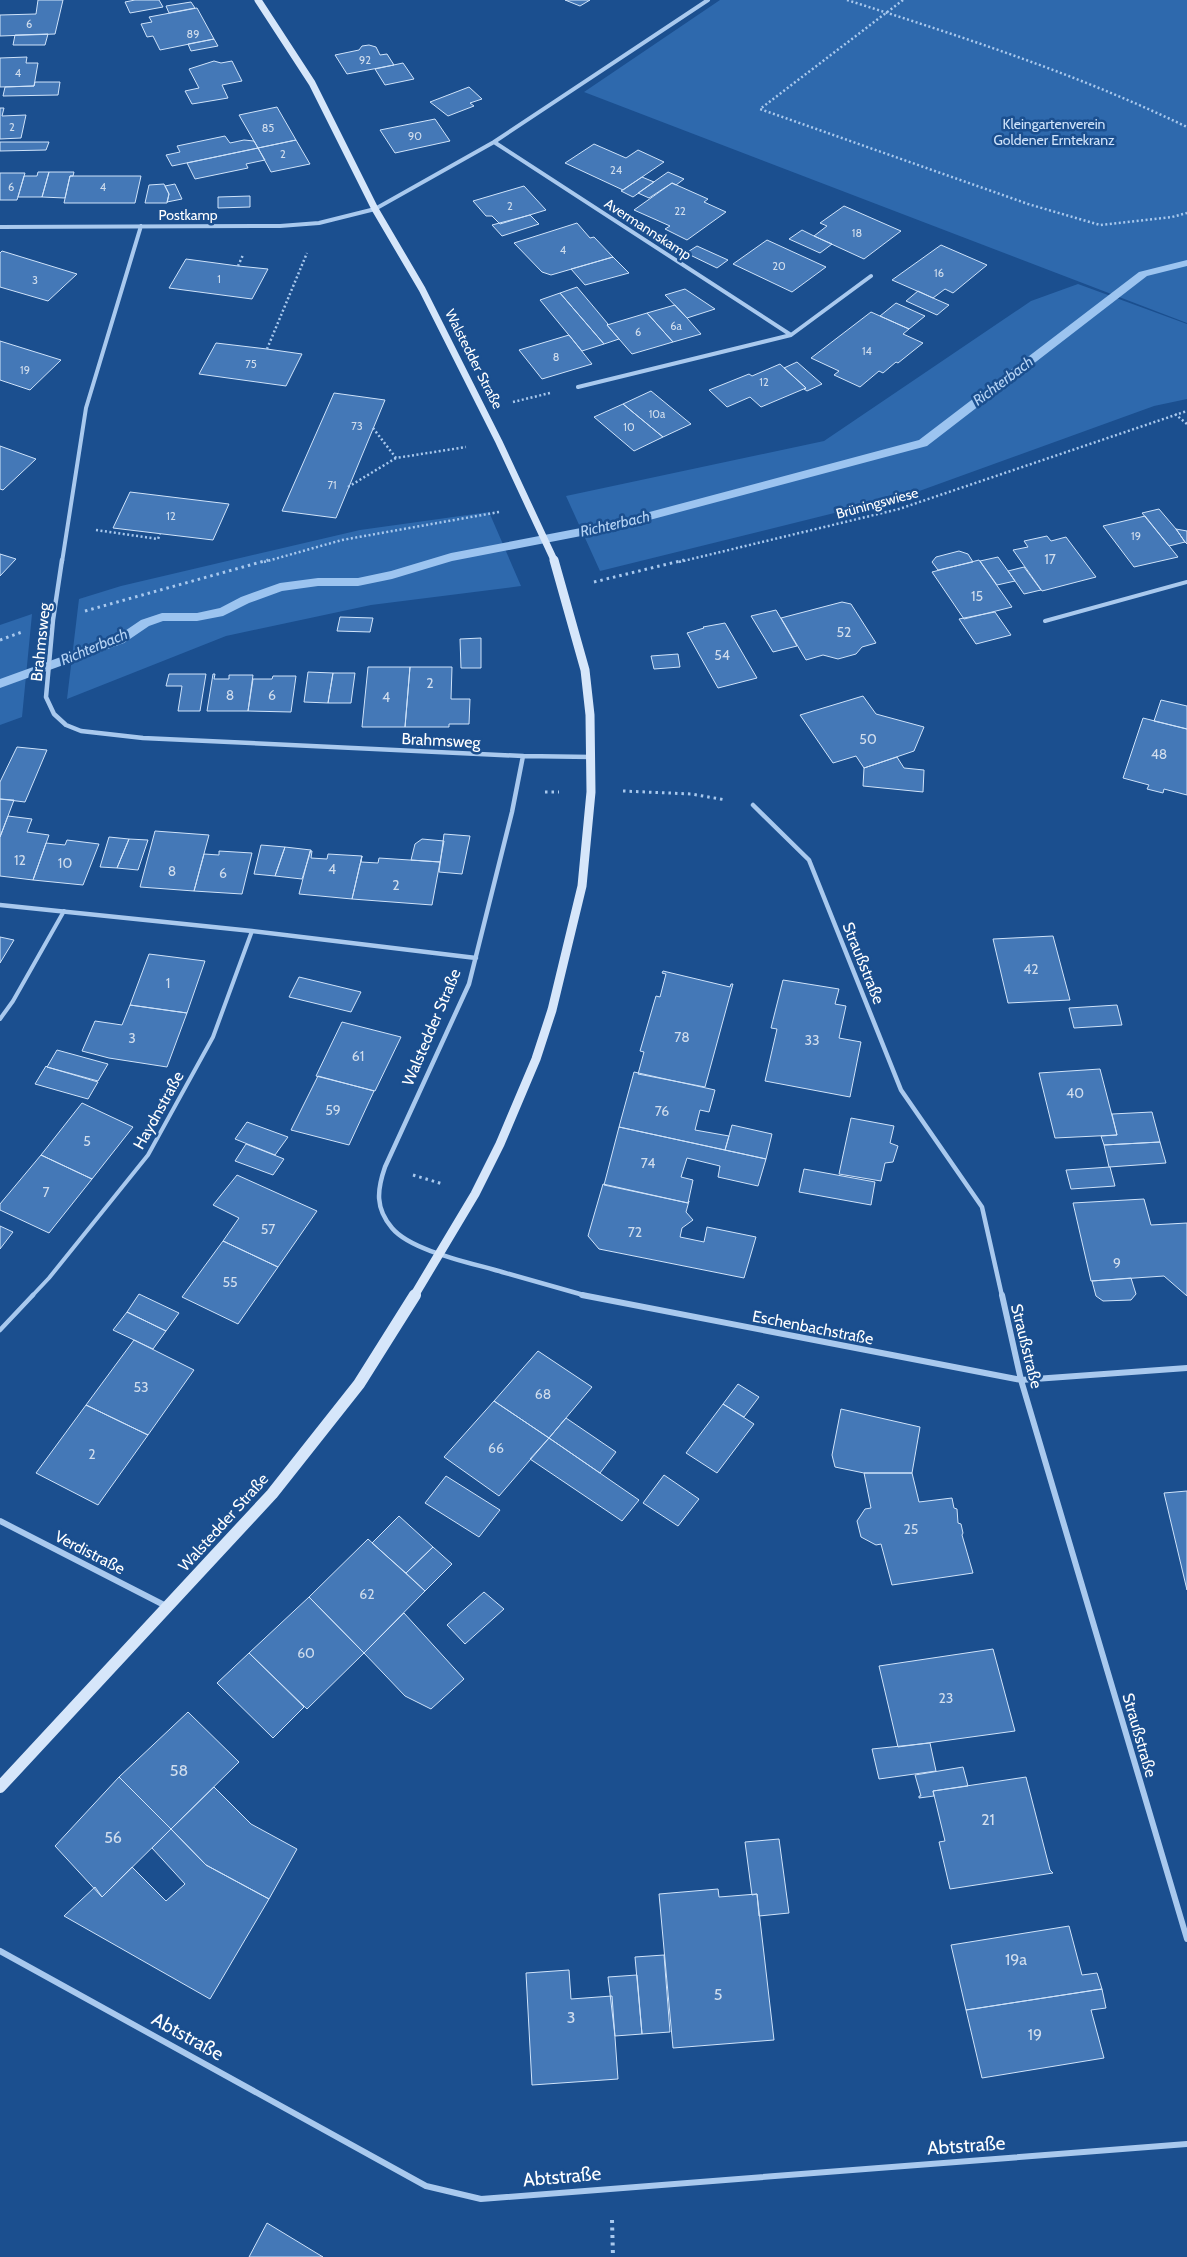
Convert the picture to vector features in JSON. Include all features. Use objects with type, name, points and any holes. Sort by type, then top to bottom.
[{"type":"main road","name":"Walstedder Straße","points":[[0,1787],[272,1494],[359,1384],[402,1318],[475,1194],[504,1135],[536,1059],[552,1010],[582,886],[591,792],[592,757],[585,670],[564,589],[554,559],[499,442],[422,289],[375,209],[312,83],[258,0]]},
{"type":"street","points":[[375,209],[494,142],[708,0]]},
{"type":"street","name":"Avermannskamp","points":[[494,142],[790,335]]},
{"type":"street","name":"Postkamp","points":[[0,227],[280,226],[319,223],[375,209]]},
{"type":"street","name":"Brahmsweg","points":[[142,226],[86,408],[53,620],[46,697],[54,714],[66,725],[81,731],[143,738],[523,756]]},
{"type":"street","points":[[578,387],[790,335],[871,276]]},
{"type":"street","points":[[523,756],[592,757]]},
{"type":"street","name":"Walstedder Straße","points":[[440,1254],[407,1240],[392,1228],[380,1207],[378,1187],[385,1167],[469,984],[523,756]]},
{"type":"street","name":"Straußstraße","points":[[753,805],[809,860],[901,1090],[982,1207],[1021,1380],[1187,1939]]},
{"type":"street","points":[[0,905],[252,931],[476,958]]},
{"type":"street","name":"Eschenbachstraße","points":[[440,1254],[586,1296],[1021,1380],[1187,1368]]},
{"type":"street","name":"Verdistraße","points":[[0,1521],[168,1607]]},
{"type":"street","name":"Abtstraße","points":[[0,1951],[426,2186],[481,2200],[1187,2144]]},
{"type":"lane","points":[[1045,621],[1187,582]]},
{"type":"lane","points":[[0,1019],[14,1001],[64,911]]},
{"type":"lane","name":"Haydnstraße","points":[[0,1330],[49,1278],[148,1155],[212,1037],[252,931]]},
{"type":"path","points":[[847,0],[1054,70],[1152,109],[1187,127]]},
{"type":"path","points":[[903,0],[760,108],[1028,204],[1100,226],[1172,217],[1187,212]]},
{"type":"path","points":[[267,349],[319,223]]},
{"type":"path","points":[[483,410],[578,387]]},
{"type":"path","name":"Brüningswiese","points":[[564,589],[899,509],[1187,411]]},
{"type":"path","points":[[1175,414],[1187,424]]},
{"type":"path","points":[[372,428],[396,458]]},
{"type":"path","points":[[348,487],[396,458],[499,442]]},
{"type":"path","points":[[53,620],[342,540],[529,506]]},
{"type":"path","points":[[68,526],[158,540],[160,534]]},
{"type":"path","points":[[516,792],[638,790],[691,794],[753,805]]},
{"type":"path","points":[[385,1167],[475,1194]]},
{"type":"path","points":[[610,2189],[613,2257]]},
{"type":"green space","name":"Kleingartenverein Goldener Erntekranz","points":[[720,0],[1187,0],[1187,323],[584,92]]},
{"type":"green space","points":[[1078,284],[1187,324],[1187,399],[1154,406],[911,494],[600,571],[566,496],[824,441],[1031,301]]},
{"type":"green space","points":[[489,512],[521,586],[371,605],[226,636],[67,699],[79,599],[121,586],[360,530]]},
{"type":"green space","points":[[32,614],[22,717],[0,725],[0,625]]},
{"type":"building","points":[[38,0],[63,0],[55,34],[0,36],[0,15],[36,14]]},
{"type":"building","points":[[159,0],[163,7],[130,13],[125,2]]},
{"type":"building","points":[[565,0],[590,0],[580,6]]},
{"type":"building","points":[[191,2],[195,8],[169,13],[166,6]]},
{"type":"building","points":[[197,8],[214,39],[160,50],[153,36],[147,37],[141,24],[152,22],[149,17]]},
{"type":"building","points":[[48,34],[45,45],[13,45],[15,35]]},
{"type":"building","points":[[214,39],[218,46],[191,51],[188,44]]},
{"type":"building","points":[[362,46],[376,47],[380,55],[387,54],[394,65],[347,74],[335,55],[359,50]]},
{"type":"building","points":[[27,57],[26,63],[38,63],[34,86],[0,87],[0,58]]},
{"type":"building","points":[[214,61],[221,63],[232,61],[242,81],[222,85],[228,98],[192,104],[185,91],[199,88],[189,69]]},
{"type":"building","points":[[403,63],[414,79],[385,85],[375,69]]},
{"type":"building","points":[[35,82],[60,82],[58,95],[3,96],[5,87],[34,86]]},
{"type":"building","points":[[469,87],[482,99],[470,103],[474,106],[448,116],[430,102]]},
{"type":"building","points":[[277,107],[296,140],[258,148],[239,115]]},
{"type":"building","points":[[0,108],[4,108],[2,116],[26,115],[21,138],[0,139]]},
{"type":"building","points":[[435,119],[450,141],[395,153],[380,130]]},
{"type":"building","points":[[225,136],[230,143],[244,140],[254,141],[258,148],[172,166],[166,155],[180,152],[177,146]]},
{"type":"building","points":[[296,140],[310,164],[271,172],[258,148]]},
{"type":"building","points":[[0,142],[49,142],[46,150],[0,151]]},
{"type":"building","points":[[594,144],[626,158],[638,150],[664,162],[623,190],[565,163]]},
{"type":"building","points":[[258,148],[265,160],[246,164],[248,168],[195,179],[187,163]]},
{"type":"building","points":[[38,172],[49,172],[42,197],[18,197],[24,176],[37,176]]},
{"type":"building","points":[[49,172],[74,172],[73,176],[70,176],[65,198],[42,197]]},
{"type":"building","points":[[668,172],[684,179],[676,185],[672,183],[649,198],[638,193]]},
{"type":"building","points":[[0,173],[25,173],[17,200],[0,200]]},
{"type":"building","points":[[70,176],[141,176],[135,203],[64,203]]},
{"type":"building","points":[[642,177],[654,182],[633,197],[621,191]]},
{"type":"building","points":[[672,183],[708,199],[704,202],[726,212],[687,240],[665,229],[670,226],[634,210]]},
{"type":"building","points":[[164,184],[169,194],[167,203],[145,203],[149,185]]},
{"type":"building","points":[[175,184],[182,199],[167,202],[169,194],[165,186]]},
{"type":"building","points":[[524,186],[546,210],[500,224],[492,216],[486,216],[473,201]]},
{"type":"building","points":[[250,196],[250,207],[218,208],[218,197]]},
{"type":"building","points":[[844,206],[901,231],[864,259],[814,236],[827,226],[820,223]]},
{"type":"building","points":[[530,215],[539,224],[502,236],[492,225]]},
{"type":"building","points":[[577,223],[590,238],[594,237],[613,257],[551,275],[542,272],[514,243]]},
{"type":"building","points":[[802,230],[832,244],[820,253],[789,239]]},
{"type":"building","points":[[767,240],[826,267],[792,292],[733,264]]},
{"type":"building","points":[[941,245],[987,265],[953,293],[945,289],[933,298],[892,280]]},
{"type":"building","points":[[697,246],[728,260],[717,268],[686,253]]},
{"type":"building","points":[[2,251],[77,274],[48,301],[0,287],[0,253]]},
{"type":"building","points":[[613,257],[629,273],[585,285],[571,269]]},
{"type":"building","points":[[186,259],[268,269],[252,299],[169,288]]},
{"type":"building","points":[[577,287],[619,339],[604,344],[560,293]]},
{"type":"building","points":[[685,289],[715,309],[687,318],[665,295]]},
{"type":"building","points":[[918,291],[949,305],[937,315],[906,301]]},
{"type":"building","points":[[560,293],[604,344],[582,351],[540,300]]},
{"type":"building","points":[[896,303],[925,316],[909,329],[880,316]]},
{"type":"building","points":[[675,305],[701,334],[673,342],[647,313]]},
{"type":"building","points":[[871,312],[909,329],[903,334],[923,343],[883,373],[879,371],[860,387],[834,375],[839,371],[811,358]]},
{"type":"building","points":[[647,313],[673,342],[632,354],[607,325]]},
{"type":"building","points":[[569,335],[592,364],[542,379],[519,350]]},
{"type":"building","points":[[0,341],[61,360],[30,390],[0,380]]},
{"type":"building","points":[[216,343],[302,354],[286,386],[199,374]]},
{"type":"building","points":[[797,362],[822,384],[807,391],[804,389],[806,388],[784,368]]},
{"type":"building","points":[[780,364],[806,388],[761,407],[750,397],[727,407],[709,390],[749,374],[752,376]]},
{"type":"building","points":[[651,391],[691,424],[663,437],[623,404]]},
{"type":"building","points":[[334,393],[385,400],[336,518],[282,511]]},
{"type":"building","points":[[623,404],[663,437],[634,451],[594,417]]},
{"type":"building","points":[[0,446],[36,459],[3,490],[0,489]]},
{"type":"building","points":[[130,492],[229,504],[213,540],[113,528]]},
{"type":"building","points":[[1159,509],[1185,542],[1169,546],[1142,513]]},
{"type":"building","points":[[1145,516],[1178,557],[1134,567],[1103,526]]},
{"type":"building","points":[[1176,529],[1187,531],[1187,544],[1185,542]]},
{"type":"building","points":[[1047,536],[1051,541],[1066,537],[1096,577],[1042,591],[1013,550],[1028,547],[1024,541]]},
{"type":"building","points":[[959,551],[968,554],[973,562],[938,570],[932,562],[936,557]]},
{"type":"building","points":[[0,554],[16,559],[0,576]]},
{"type":"building","points":[[998,557],[1015,581],[997,585],[980,561]]},
{"type":"building","points":[[979,560],[1012,607],[964,619],[932,572]]},
{"type":"building","points":[[1024,567],[1041,590],[1024,594],[1008,571]]},
{"type":"building","points":[[842,602],[851,604],[876,643],[862,647],[856,654],[838,659],[823,655],[806,660],[781,618]]},
{"type":"building","points":[[776,610],[797,646],[773,652],[751,616]]},
{"type":"building","points":[[995,612],[1011,635],[976,644],[959,619]]},
{"type":"building","points":[[340,617],[373,618],[370,632],[337,631]]},
{"type":"building","points":[[725,623],[757,678],[718,688],[687,633],[703,627]]},
{"type":"building","points":[[481,638],[481,668],[461,668],[460,639]]},
{"type":"building","points":[[678,654],[680,667],[654,669],[651,656]]},
{"type":"building","points":[[368,667],[410,667],[405,727],[362,727]]},
{"type":"building","points":[[410,667],[452,667],[451,699],[470,699],[469,724],[449,724],[449,727],[405,727]]},
{"type":"building","points":[[308,672],[333,673],[328,703],[304,702]]},
{"type":"building","points":[[333,673],[355,673],[351,703],[328,703]]},
{"type":"building","points":[[169,674],[206,674],[200,711],[178,711],[182,686],[166,686]]},
{"type":"building","points":[[213,674],[215,674],[214,679],[229,679],[229,675],[253,675],[248,711],[207,711]]},
{"type":"building","points":[[273,676],[296,676],[291,712],[248,711],[253,679],[272,679]]},
{"type":"building","points":[[863,696],[876,714],[924,727],[914,751],[864,768],[856,756],[833,763],[800,715]]},
{"type":"building","points":[[1161,700],[1187,706],[1187,729],[1154,721]]},
{"type":"building","points":[[1143,718],[1187,729],[1187,795],[1164,789],[1163,793],[1147,789],[1149,785],[1123,778]]},
{"type":"building","points":[[17,747],[47,750],[25,802],[0,799],[0,782]]},
{"type":"building","points":[[897,757],[904,768],[924,770],[923,792],[863,786],[864,768]]},
{"type":"building","points":[[0,799],[14,800],[0,837]]},
{"type":"building","points":[[8,816],[32,819],[27,832],[49,835],[33,880],[0,876],[0,837]]},
{"type":"building","points":[[155,831],[209,835],[194,891],[140,887]]},
{"type":"building","points":[[444,834],[470,836],[462,874],[439,872]]},
{"type":"building","points":[[109,837],[129,839],[117,868],[100,867]]},
{"type":"building","points":[[129,839],[148,840],[138,870],[117,868]]},
{"type":"building","points":[[422,839],[444,841],[440,862],[411,860],[415,844]]},
{"type":"building","points":[[67,840],[99,844],[83,885],[33,880],[46,843],[65,845]]},
{"type":"building","points":[[261,845],[285,847],[275,876],[254,874]]},
{"type":"building","points":[[285,847],[311,850],[302,879],[275,876]]},
{"type":"building","points":[[219,851],[252,853],[242,894],[194,891],[204,854],[219,855]]},
{"type":"building","points":[[310,851],[312,851],[311,858],[327,859],[328,854],[362,856],[352,899],[299,894]]},
{"type":"building","points":[[362,856],[361,862],[378,863],[379,858],[440,862],[432,905],[352,899]]},
{"type":"building","points":[[1053,936],[1070,1000],[1008,1003],[993,939]]},
{"type":"building","points":[[0,937],[14,940],[0,963]]},
{"type":"building","points":[[149,954],[205,961],[187,1013],[130,1005]]},
{"type":"building","points":[[663,971],[730,987],[733,984],[705,1087],[638,1074],[644,1052],[640,1051],[656,996],[660,997],[666,974],[662,973]]},
{"type":"building","points":[[299,977],[361,992],[351,1012],[289,997]]},
{"type":"building","points":[[783,980],[839,989],[835,1004],[846,1006],[839,1038],[861,1042],[850,1097],[765,1081],[777,1029],[771,1028]]},
{"type":"building","points":[[130,1005],[187,1013],[167,1067],[109,1058],[82,1051],[95,1021],[122,1025]]},
{"type":"building","points":[[1117,1005],[1122,1025],[1074,1028],[1069,1008]]},
{"type":"building","points":[[342,1022],[401,1037],[375,1091],[316,1076]]},
{"type":"building","points":[[57,1050],[108,1064],[98,1081],[47,1067]]},
{"type":"building","points":[[46,1066],[98,1082],[88,1099],[35,1084]]},
{"type":"building","points":[[1100,1069],[1117,1135],[1055,1138],[1039,1073]]},
{"type":"building","points":[[634,1072],[715,1090],[709,1112],[700,1110],[695,1130],[729,1136],[725,1150],[619,1127]]},
{"type":"building","points":[[318,1076],[374,1091],[349,1145],[291,1130]]},
{"type":"building","points":[[82,1103],[133,1127],[92,1179],[41,1155]]},
{"type":"building","points":[[1152,1112],[1160,1142],[1104,1145],[1101,1136],[1117,1135],[1112,1114]]},
{"type":"building","points":[[851,1118],[894,1126],[890,1143],[898,1146],[893,1162],[885,1163],[881,1181],[839,1174]]},
{"type":"building","points":[[247,1122],[288,1137],[275,1155],[235,1139]]},
{"type":"building","points":[[732,1125],[772,1134],[766,1159],[725,1150]]},
{"type":"building","points":[[619,1127],[766,1159],[758,1186],[718,1177],[720,1166],[687,1158],[681,1177],[693,1180],[688,1203],[604,1185]]},
{"type":"building","points":[[1160,1142],[1166,1163],[1109,1167],[1104,1145]]},
{"type":"building","points":[[246,1144],[284,1159],[273,1175],[235,1161]]},
{"type":"building","points":[[41,1155],[92,1179],[49,1233],[0,1210],[0,1204]]},
{"type":"building","points":[[1110,1167],[1115,1186],[1071,1189],[1066,1170]]},
{"type":"building","points":[[804,1169],[875,1182],[871,1205],[799,1192]]},
{"type":"building","points":[[237,1175],[317,1211],[278,1267],[223,1241],[239,1218],[213,1205]]},
{"type":"building","points":[[603,1184],[688,1203],[689,1201],[686,1212],[693,1220],[682,1228],[680,1237],[704,1242],[707,1227],[756,1237],[744,1278],[599,1249],[588,1236]]},
{"type":"building","points":[[1144,1199],[1151,1225],[1187,1223],[1187,1296],[1164,1276],[1091,1281],[1073,1203]]},
{"type":"building","points":[[0,1226],[13,1232],[0,1249]]},
{"type":"building","points":[[223,1241],[278,1267],[238,1324],[182,1297]]},
{"type":"building","points":[[1131,1278],[1136,1294],[1131,1300],[1103,1301],[1096,1296],[1092,1281]]},
{"type":"building","points":[[139,1294],[179,1313],[166,1331],[127,1312]]},
{"type":"building","points":[[127,1312],[166,1331],[153,1349],[113,1330]]},
{"type":"building","points":[[134,1340],[194,1370],[148,1435],[86,1405]]},
{"type":"building","points":[[538,1351],[592,1387],[549,1438],[494,1401]]},
{"type":"building","points":[[738,1384],[759,1397],[744,1417],[723,1404]]},
{"type":"building","points":[[494,1401],[549,1438],[499,1496],[444,1457]]},
{"type":"building","points":[[723,1404],[754,1424],[717,1473],[686,1453]]},
{"type":"building","points":[[86,1405],[148,1435],[98,1505],[36,1473]]},
{"type":"building","points":[[841,1409],[920,1427],[912,1473],[864,1473],[835,1467],[832,1455]]},
{"type":"building","points":[[566,1418],[616,1452],[600,1473],[549,1438]]},
{"type":"building","points":[[549,1438],[639,1500],[622,1521],[530,1459]]},
{"type":"building","points":[[864,1473],[912,1473],[919,1502],[952,1498],[954,1508],[957,1509],[958,1523],[961,1524],[962,1535],[973,1573],[892,1585],[881,1544],[876,1545],[861,1537],[857,1521],[865,1509],[871,1508]]},
{"type":"building","points":[[664,1475],[699,1499],[678,1526],[643,1503]]},
{"type":"building","points":[[446,1476],[500,1510],[479,1537],[425,1503]]},
{"type":"building","points":[[1187,1491],[1187,1590],[1164,1493]]},
{"type":"building","points":[[399,1516],[433,1547],[406,1573],[372,1543]]},
{"type":"building","points":[[368,1539],[425,1591],[364,1653],[309,1597]]},
{"type":"building","points":[[433,1547],[452,1564],[425,1591],[406,1573]]},
{"type":"building","points":[[484,1592],[504,1609],[465,1644],[447,1625]]},
{"type":"building","points":[[309,1597],[364,1653],[307,1709],[249,1653]]},
{"type":"building","points":[[404,1613],[464,1679],[431,1709],[405,1696],[364,1653]]},
{"type":"building","points":[[993,1649],[1015,1731],[898,1747],[879,1666]]},
{"type":"building","points":[[249,1653],[304,1707],[273,1738],[217,1683]]},
{"type":"building","points":[[188,1712],[239,1762],[171,1829],[119,1777]]},
{"type":"building","points":[[930,1743],[936,1771],[879,1779],[872,1749]]},
{"type":"building","points":[[963,1767],[968,1786],[933,1791],[934,1796],[919,1798],[921,1796],[915,1775]]},
{"type":"building","points":[[119,1777],[171,1829],[102,1897],[55,1846]]},
{"type":"building","points":[[1026,1777],[1050,1870],[1053,1873],[950,1889],[939,1842],[945,1841],[933,1791]]},
{"type":"building","points":[[214,1787],[251,1824],[297,1849],[269,1899],[206,1865],[171,1829]]},
{"type":"building","points":[[171,1829],[206,1865],[269,1899],[210,1999],[64,1916],[95,1887],[102,1897],[132,1867],[166,1901],[185,1884],[152,1848]]},
{"type":"building","points":[[779,1839],[789,1913],[759,1916],[757,1894],[752,1895],[745,1842]]},
{"type":"building","points":[[718,1889],[719,1897],[757,1894],[774,2040],[673,2048],[659,1894]]},
{"type":"building","points":[[1069,1926],[1082,1975],[1097,1973],[1102,1989],[966,2010],[951,1945]]},
{"type":"building","points":[[664,1955],[670,2032],[642,2034],[635,1957]]},
{"type":"building","points":[[569,1970],[571,1999],[612,1996],[618,2079],[532,2085],[526,1973]]},
{"type":"building","points":[[637,1975],[642,2034],[615,2036],[608,1977]]},
{"type":"building","points":[[1102,1989],[1106,2008],[1091,2010],[1104,2058],[982,2078],[966,2010]]},
{"type":"building","points":[[267,2223],[323,2257],[249,2257]]},
{"type":"waterway","name":"Richterbach","points":[[0,684],[120,640],[145,623],[162,617],[197,617],[223,612],[245,600],[280,587],[318,582],[358,582],[392,575],[451,557],[612,526],[923,443],[1143,274],[1187,263]]}]
